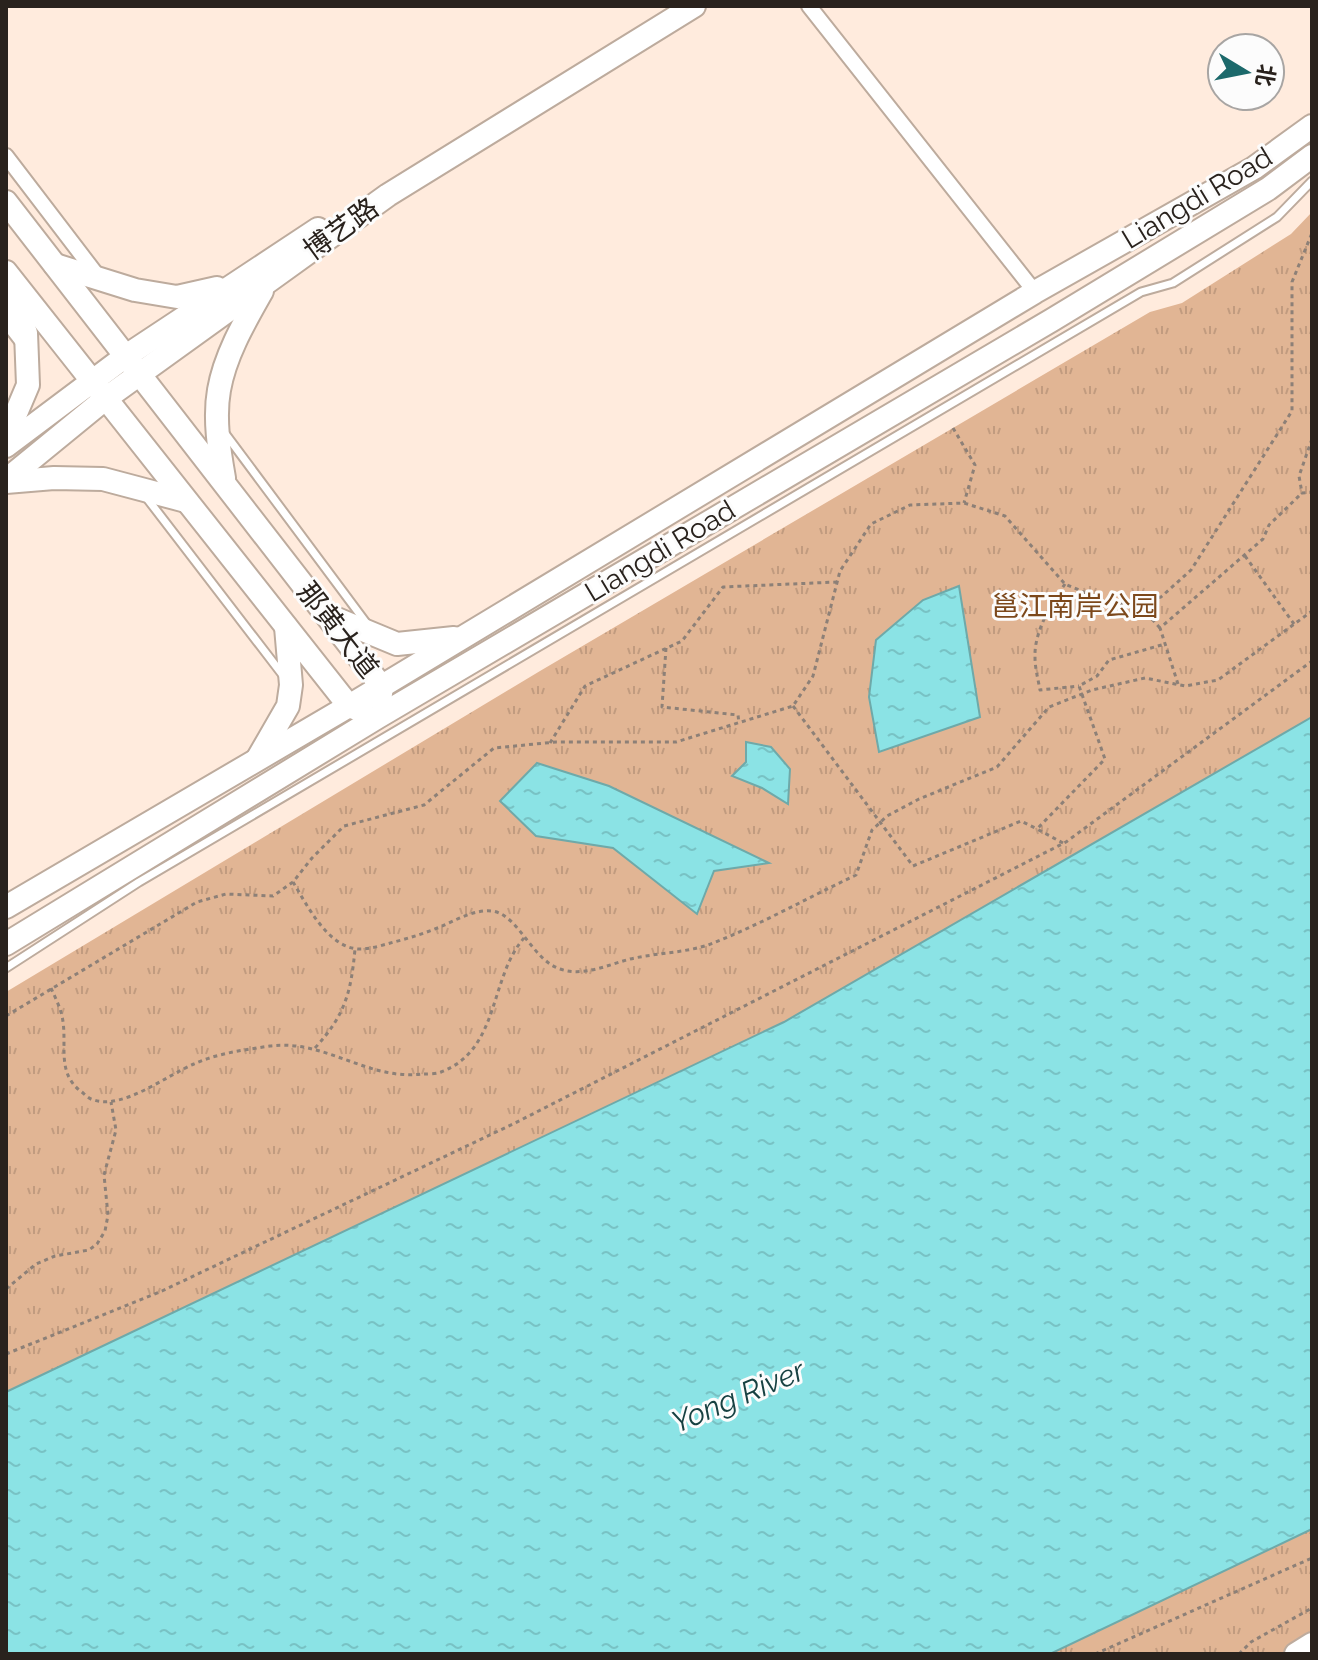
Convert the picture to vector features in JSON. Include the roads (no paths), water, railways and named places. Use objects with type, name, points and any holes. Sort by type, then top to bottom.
[{"type":"main road","name":"博艺路","points":[[6,446],[91,381],[230,285],[666,6]]},
{"type":"main road","name":"博艺路","points":[[6,481],[105,399],[388,195],[694,6]]},
{"type":"main road","name":"Liangdi Road","points":[[256,761],[1035,292],[1254,168],[1312,126]]},
{"type":"main road","name":"Liangdi Road","points":[[6,944],[378,717],[1052,320],[1268,189],[1312,156]]},
{"type":"main road","name":"那黄大道","points":[[6,202],[382,687],[378,717],[349,706],[6,274]]},
{"type":"main road","points":[[55,265],[135,290],[177,297],[230,285]]},
{"type":"main road","points":[[6,274],[26,333],[28,385],[6,437]]},
{"type":"main road","points":[[225,484],[218,441],[219,390],[239,333],[267,283]]},
{"type":"main road","points":[[6,481],[103,479],[186,501]]},
{"type":"main road","points":[[326,614],[397,644],[463,637]]},
{"type":"main road","points":[[6,907],[256,761],[288,706],[291,685],[286,627]]},
{"type":"main road","points":[[1296,1654],[1312,1644]]},
{"type":"street","points":[[809,6],[1035,292]]},
{"type":"street","points":[[821,6],[824,22]]},
{"type":"street","points":[[6,156],[100,279]]},
{"type":"street","points":[[6,320],[26,346]]},
{"type":"lane","points":[[6,968],[139,882],[1141,292],[1173,283],[1277,217],[1312,181]]},
{"type":"lane","points":[[218,425],[376,635]]},
{"type":"lane","points":[[140,489],[291,685]]},
{"type":"water","points":[[959,586],[980,717],[879,752],[869,697],[876,640],[923,600]]},
{"type":"water","name":"Yong River","points":[[1312,717],[1312,1529],[1050,1654],[6,1654],[6,1392],[784,1022]]},
{"type":"water","points":[[746,742],[771,747],[790,769],[788,804],[762,788],[732,776],[746,762]]},
{"type":"water","points":[[537,763],[609,786],[769,863],[714,871],[697,914],[613,848],[536,836],[500,801]]},
{"type":"park label","name":"邕江南岸公园","points":[[1075,606]]}]
